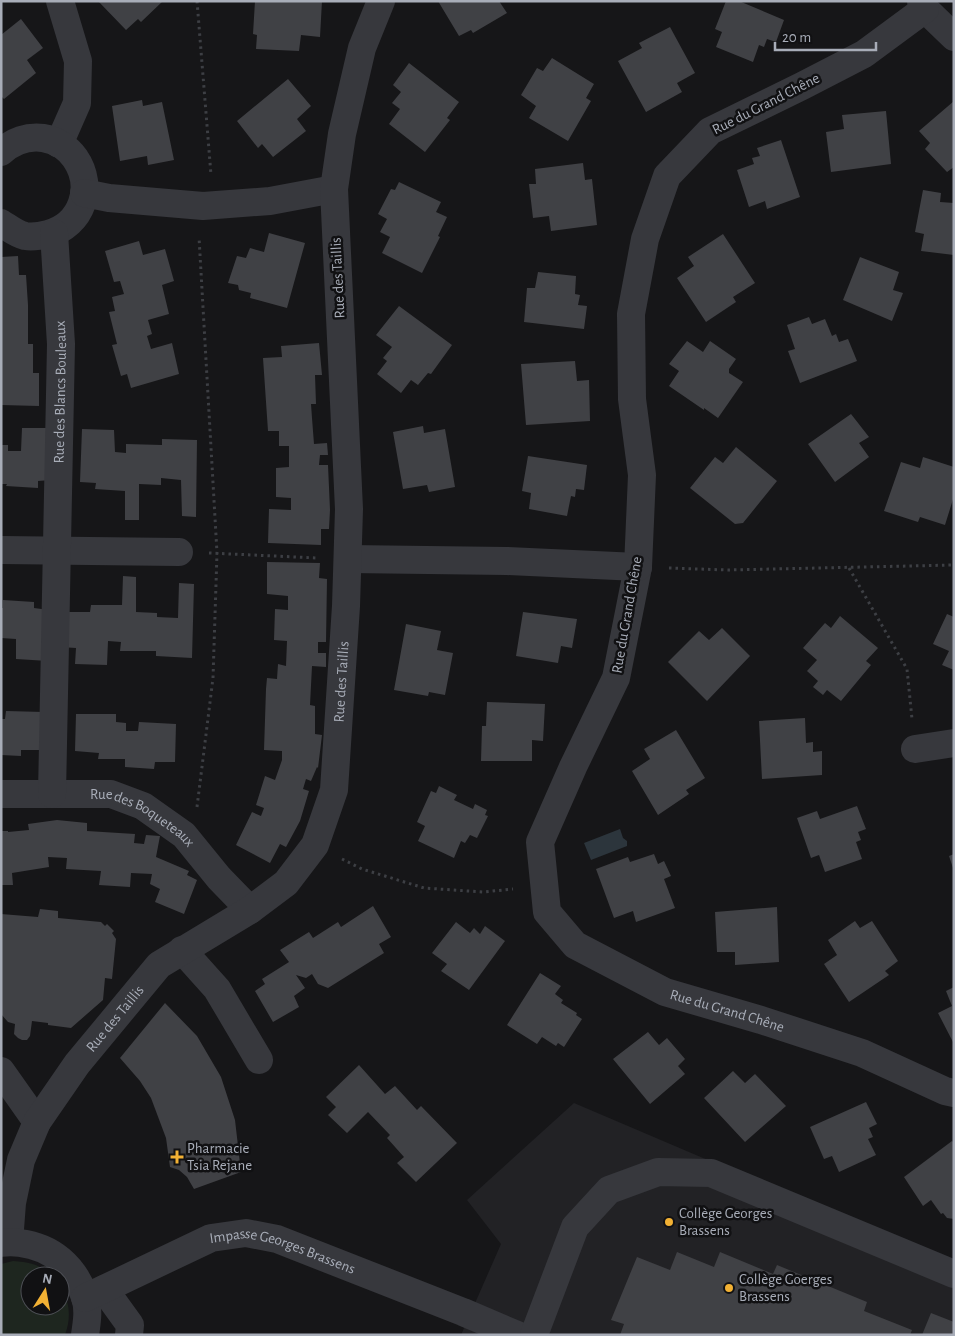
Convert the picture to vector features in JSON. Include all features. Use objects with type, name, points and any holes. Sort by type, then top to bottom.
[{"type":"street","points":[[59,144],[77,103],[78,61],[60,1]]},
{"type":"street","name":"Rue des Taillis","points":[[5,1242],[21,1160],[37,1122],[76,1064],[158,965],[250,910],[286,883],[315,845],[334,790],[346,606],[348,499],[334,189],[342,134],[362,48],[382,1]]},
{"type":"street","name":"Rue du Grand Chêne","points":[[954,37],[923,5],[864,54],[710,131],[667,176],[645,239],[631,314],[632,398],[642,475],[638,567],[616,678],[573,767],[540,842],[547,912],[575,945],[665,992],[761,1020],[862,1053],[945,1091],[954,1093]]},
{"type":"street","points":[[1,152],[7,146],[19,140],[33,137],[47,139],[59,144],[71,153],[79,165],[84,178],[84,193],[81,206],[75,217],[54,233],[26,236],[12,231],[1,224]]},
{"type":"street","points":[[84,193],[108,198],[203,206],[270,200],[334,189]]},
{"type":"street","name":"Rue des Blancs Bouleaux","points":[[52,794],[61,344],[54,233]]},
{"type":"street","points":[[1,550],[179,552]]},
{"type":"street","points":[[348,559],[507,561],[638,567]]},
{"type":"street","points":[[915,749],[954,743]]},
{"type":"street","name":"Rue des Boqueteaux","points":[[1,794],[111,794],[143,806],[184,835],[250,910]]},
{"type":"street","points":[[182,950],[217,989],[259,1060]]},
{"type":"street","points":[[1,1071],[37,1122]]},
{"type":"street","points":[[534,1335],[575,1227],[609,1190],[658,1172],[711,1173],[954,1274]]},
{"type":"street","name":"Impasse Georges Brassens","points":[[95,1293],[211,1238],[246,1233],[277,1239],[517,1335]]},
{"type":"street","points":[[5,1242],[34,1245],[57,1256],[130,1325],[128,1335]]},
{"type":"street","points":[[85,1335],[95,1293]]},
{"type":"path","points":[[184,835],[196,815],[213,678],[217,553],[199,232],[203,206],[211,178],[197,1]]},
{"type":"path","points":[[179,552],[348,559]]},
{"type":"path","points":[[638,567],[728,570],[954,565]]},
{"type":"path","points":[[849,568],[908,668],[915,749]]},
{"type":"path","points":[[315,845],[362,869],[424,888],[484,892],[544,887]]},
{"type":"shaded area","points":[[620,829],[623,838],[627,841],[627,846],[591,860],[584,843]]},
{"type":"shaded area","name":"Collège Georges Brassens","points":[[574,1103],[954,1265],[954,1335],[461,1335],[501,1244],[467,1200]]},
{"type":"shaded area","points":[[13,1261],[38,1266],[20,1266],[20,1316],[69,1316],[65,1335],[1,1335],[1,1264]]},
{"type":"building","points":[[98,1],[163,1],[141,22],[138,19],[126,30]]},
{"type":"building","points":[[255,1],[322,1],[320,37],[301,35],[299,51],[256,49],[257,35],[253,34]]},
{"type":"building","points":[[438,1],[499,1],[507,13],[473,33],[471,30],[459,36]]},
{"type":"building","points":[[726,1],[739,1],[784,20],[776,42],[767,39],[764,47],[759,45],[753,62],[716,47],[722,32],[715,29]]},
{"type":"building","points":[[21,19],[43,48],[27,60],[36,73],[4,99],[1,96],[1,35]]},
{"type":"building","points":[[670,27],[695,73],[677,83],[682,92],[646,112],[618,61],[642,48],[639,43]]},
{"type":"building","points":[[552,58],[594,84],[586,98],[591,101],[568,141],[529,118],[536,106],[521,95],[537,68],[543,71]]},
{"type":"building","points":[[409,63],[459,102],[447,118],[450,120],[425,152],[389,124],[400,109],[392,103],[401,92],[393,85]]},
{"type":"building","points":[[288,79],[311,106],[297,119],[306,131],[273,157],[262,144],[258,148],[237,121]]},
{"type":"building","points":[[142,100],[143,106],[162,102],[174,160],[148,165],[147,156],[120,161],[112,106]]},
{"type":"building","points":[[954,101],[954,167],[947,172],[925,149],[930,143],[919,131]]},
{"type":"building","points":[[886,111],[891,164],[831,172],[826,132],[844,129],[842,115]]},
{"type":"building","points":[[781,140],[800,197],[767,209],[765,201],[749,207],[737,170],[754,164],[752,158],[760,156],[757,148]]},
{"type":"building","points":[[583,163],[585,180],[592,179],[597,225],[551,231],[549,216],[533,218],[529,184],[536,184],[535,169]]},
{"type":"building","points":[[399,182],[441,202],[436,212],[447,217],[438,236],[440,237],[422,273],[382,253],[390,237],[380,232],[387,219],[378,214],[391,189],[395,190]]},
{"type":"building","points":[[923,190],[941,193],[940,202],[954,203],[954,255],[921,251],[924,234],[915,232]]},
{"type":"building","points":[[269,233],[305,243],[287,308],[250,298],[251,293],[239,290],[238,285],[228,283],[237,256],[246,258],[250,248],[264,252]]},
{"type":"building","points":[[723,234],[755,283],[733,297],[736,302],[706,322],[677,278],[694,266],[688,257]]},
{"type":"building","points":[[139,241],[143,255],[165,249],[174,281],[162,285],[169,314],[148,320],[152,334],[147,336],[151,349],[172,343],[179,374],[131,388],[127,374],[121,376],[112,345],[117,344],[109,312],[115,311],[112,297],[124,294],[120,281],[114,282],[105,251]]},
{"type":"building","points":[[18,256],[19,275],[26,275],[28,344],[33,344],[33,373],[39,373],[39,406],[1,405],[1,257]]},
{"type":"building","points":[[860,257],[899,272],[893,290],[903,293],[892,321],[843,300]]},
{"type":"building","points":[[538,272],[576,276],[575,294],[580,295],[578,305],[587,306],[584,329],[524,322],[527,288],[535,288]]},
{"type":"building","points":[[399,306],[452,345],[431,374],[428,373],[418,385],[411,380],[401,393],[377,374],[387,361],[383,358],[392,347],[376,335]]},
{"type":"building","points":[[809,317],[812,324],[825,319],[832,336],[836,334],[839,342],[848,339],[857,361],[800,383],[788,351],[795,349],[787,325]]},
{"type":"building","points":[[687,341],[703,352],[710,341],[736,359],[729,369],[729,373],[743,382],[718,418],[669,386],[679,371],[669,364]]},
{"type":"building","points":[[319,343],[322,375],[315,375],[316,404],[311,404],[314,444],[327,443],[328,455],[320,455],[319,465],[328,465],[329,529],[321,529],[321,545],[268,543],[269,509],[291,510],[291,498],[276,497],[276,468],[289,467],[289,446],[279,446],[279,431],[268,431],[263,358],[282,357],[281,346]]},
{"type":"building","points":[[575,361],[577,381],[589,380],[590,421],[526,425],[521,364]]},
{"type":"building","points":[[851,414],[869,437],[859,443],[869,457],[835,482],[808,444]]},
{"type":"building","points":[[423,426],[424,433],[445,429],[455,487],[429,492],[427,485],[403,489],[393,432]]},
{"type":"building","points":[[22,428],[53,428],[51,480],[38,481],[38,488],[1,484],[1,445],[8,445],[8,451],[21,451]]},
{"type":"building","points":[[82,429],[114,430],[115,452],[126,453],[126,444],[162,445],[162,439],[197,440],[196,517],[182,516],[181,480],[161,478],[161,485],[139,484],[139,520],[125,520],[125,491],[95,489],[96,483],[80,482]]},
{"type":"building","points":[[736,447],[777,481],[743,523],[735,524],[690,488],[715,457],[723,463]]},
{"type":"building","points":[[528,456],[587,465],[584,490],[576,489],[575,497],[571,496],[567,516],[529,509],[531,493],[522,491]]},
{"type":"building","points":[[923,457],[954,467],[954,496],[945,525],[920,517],[918,522],[884,511],[901,462],[920,468]]},
{"type":"building","points":[[267,562],[320,563],[319,578],[327,579],[326,642],[318,642],[318,653],[326,653],[326,667],[312,666],[310,705],[315,706],[315,734],[322,735],[318,768],[311,781],[306,779],[303,789],[309,791],[300,821],[286,847],[280,844],[270,863],[236,845],[252,812],[261,816],[264,808],[256,805],[265,776],[275,780],[282,760],[282,751],[264,750],[266,689],[267,678],[277,679],[278,664],[286,666],[287,641],[274,640],[275,609],[288,610],[288,596],[267,594]]},
{"type":"building","points":[[123,576],[136,577],[136,612],[157,613],[157,617],[178,618],[179,583],[194,584],[192,658],[156,656],[156,651],[120,651],[121,642],[108,641],[107,665],[75,664],[76,648],[60,647],[48,661],[16,659],[16,639],[1,638],[1,608],[3,608],[3,600],[34,602],[34,608],[49,610],[49,612],[90,612],[91,605],[122,605]]},
{"type":"building","points":[[523,612],[577,619],[572,648],[561,646],[558,663],[516,656]]},
{"type":"building","points":[[947,614],[954,617],[954,670],[942,665],[949,651],[933,644]]},
{"type":"building","points":[[840,616],[878,648],[866,661],[871,665],[841,701],[827,690],[823,695],[813,687],[818,681],[807,671],[817,660],[803,648],[825,623],[831,628]]},
{"type":"building","points":[[406,624],[441,631],[437,650],[453,653],[445,695],[429,692],[428,696],[394,690]]},
{"type":"building","points":[[722,628],[750,656],[707,701],[668,662],[699,631],[709,640]]},
{"type":"building","points":[[487,702],[545,704],[543,741],[532,740],[532,761],[481,761],[482,726],[486,726]]},
{"type":"building","points":[[6,711],[44,712],[43,750],[21,750],[21,756],[1,755],[1,719],[5,719]]},
{"type":"building","points":[[76,714],[116,714],[116,722],[126,723],[126,731],[138,731],[139,722],[176,724],[175,762],[155,762],[154,769],[125,767],[125,759],[98,759],[99,753],[75,751]]},
{"type":"building","points":[[805,718],[806,743],[813,742],[813,752],[822,751],[822,775],[762,779],[759,721]]},
{"type":"building","points":[[676,730],[705,778],[686,790],[689,794],[658,815],[632,771],[650,759],[644,749]]},
{"type":"building","points":[[439,786],[457,795],[454,800],[473,809],[475,804],[487,810],[485,815],[488,816],[477,838],[470,835],[465,843],[461,841],[454,858],[418,841],[425,826],[417,822],[431,791],[436,793]]},
{"type":"building","points":[[857,806],[866,829],[858,832],[861,840],[856,842],[862,859],[825,872],[819,855],[811,858],[797,818],[817,811],[820,819]]},
{"type":"building","points":[[57,820],[87,823],[87,831],[135,834],[134,843],[144,844],[146,835],[160,836],[156,857],[189,871],[187,875],[197,880],[184,914],[155,902],[160,889],[150,884],[152,874],[131,873],[130,887],[99,885],[101,871],[66,869],[67,858],[48,857],[49,867],[12,873],[13,885],[1,885],[1,831],[29,830],[28,824]]},
{"type":"building","points":[[654,854],[658,864],[664,861],[671,876],[664,879],[675,908],[636,922],[633,911],[614,918],[596,869],[628,857],[630,862]]},
{"type":"building","points":[[954,854],[954,868],[953,868],[949,856]]},
{"type":"building","points":[[373,906],[391,937],[379,944],[384,953],[328,988],[318,984],[312,974],[306,978],[296,975],[305,988],[294,996],[299,1007],[273,1022],[255,991],[265,984],[262,979],[289,962],[280,950],[309,932],[313,938],[338,922],[341,927]]},
{"type":"building","points":[[777,907],[779,962],[735,965],[735,952],[717,952],[715,912]]},
{"type":"building","points":[[40,909],[58,911],[58,918],[101,922],[105,926],[107,924],[114,931],[112,933],[116,939],[112,979],[105,978],[103,1000],[71,1028],[32,1021],[30,1036],[27,1040],[22,1040],[14,1034],[15,1024],[8,1022],[1,1014],[1,914],[38,917]]},
{"type":"building","points":[[855,921],[860,928],[872,921],[898,961],[885,971],[889,975],[849,1002],[824,964],[837,955],[828,940]]},
{"type":"building","points":[[456,922],[470,933],[474,928],[480,934],[485,926],[505,941],[469,990],[441,971],[447,964],[432,953]]},
{"type":"building","points":[[540,973],[561,986],[555,994],[563,1000],[561,1003],[577,1013],[576,1015],[582,1019],[564,1047],[558,1043],[556,1046],[542,1037],[537,1044],[507,1025]]},
{"type":"building","points":[[954,987],[954,1044],[938,1013],[952,1006],[946,991]]},
{"type":"building","points":[[165,1003],[197,1036],[221,1077],[235,1120],[241,1172],[194,1189],[187,1177],[179,1170],[170,1167],[166,1138],[151,1098],[140,1081],[120,1058]]},
{"type":"building","points":[[648,1032],[659,1045],[667,1038],[685,1059],[678,1066],[685,1074],[650,1104],[613,1059]]},
{"type":"building","points":[[359,1065],[385,1094],[395,1086],[417,1110],[421,1106],[457,1143],[416,1182],[397,1163],[404,1157],[387,1138],[390,1135],[368,1112],[347,1133],[328,1115],[336,1107],[326,1097]]},
{"type":"building","points":[[733,1071],[745,1083],[755,1074],[786,1106],[745,1142],[704,1098]]},
{"type":"building","points":[[866,1102],[877,1124],[869,1128],[873,1137],[868,1139],[876,1155],[839,1172],[832,1156],[824,1159],[810,1127]]},
{"type":"building","points":[[952,1141],[954,1143],[954,1219],[947,1218],[943,1213],[941,1214],[931,1200],[923,1206],[904,1177]]},
{"type":"building","name":"Collège Goerges Brassens","points":[[677,1252],[714,1267],[720,1252],[773,1274],[777,1265],[867,1302],[864,1311],[912,1330],[910,1335],[620,1335],[624,1324],[611,1320],[637,1257],[670,1270]]},
{"type":"building","points":[[931,1313],[954,1322],[954,1335],[922,1335]]},
{"type":"place","name":"Pharmacie Tsia Rejane","points":[[177,1157]]},
{"type":"place","name":"Collège Georges Brassens","points":[[669,1222]]},
{"type":"place","name":"Collège Goerges Brassens","points":[[729,1288]]}]
